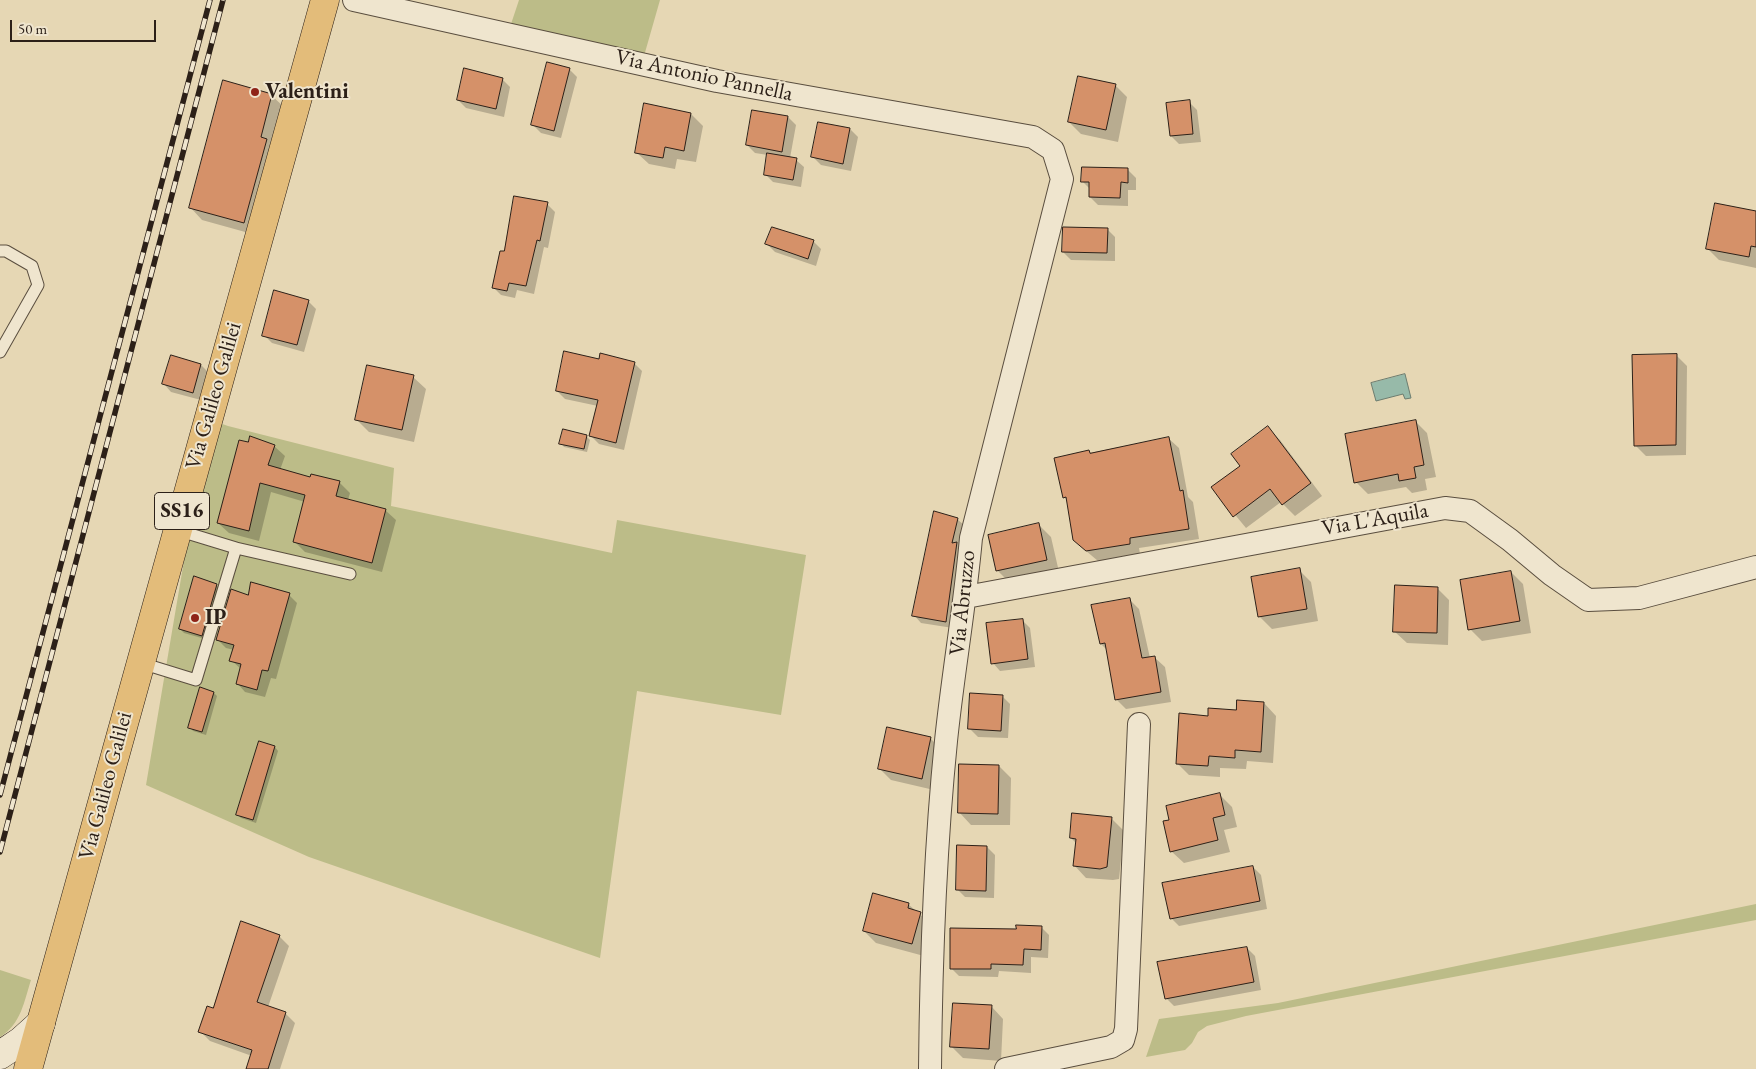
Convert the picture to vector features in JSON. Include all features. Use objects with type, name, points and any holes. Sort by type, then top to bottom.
[{"type":"main road","name":"Via Galileo Galilei","points":[[41,1023],[325,0]]},
{"type":"main road","name":"SS16","points":[[28,1069],[41,1023]]},
{"type":"street","name":"Via Antonio Pannella","points":[[354,0],[717,81],[1033,137],[1053,150]]},
{"type":"street","name":"Via Abruzzo","points":[[930,1069],[931,953],[946,740],[966,597],[970,538],[1062,179],[1053,150]]},
{"type":"street","name":"Via L'Aquila","points":[[966,597],[1444,508],[1470,512],[1588,600],[1639,598],[1756,568]]},
{"type":"street","points":[[1006,1069],[1111,1047],[1123,1040],[1126,1029],[1139,724]]},
{"type":"street","points":[[0,1055],[21,1041],[41,1023]]},
{"type":"lane","points":[[0,251],[6,251],[32,266],[38,285],[0,352]]},
{"type":"lane","points":[[177,530],[236,548],[350,574]]},
{"type":"lane","points":[[140,663],[196,680],[236,548]]},
{"type":"green space","points":[[519,0],[660,0],[644,56],[511,24]]},
{"type":"green space","points":[[208,419],[228,426],[394,468],[391,506],[612,553],[617,520],[806,555],[781,715],[637,691],[600,958],[309,857],[146,785]]},
{"type":"green space","points":[[1756,904],[1756,920],[1246,1016],[1207,1026],[1198,1032],[1192,1043],[1185,1050],[1146,1057],[1159,1019],[1278,1003]]},
{"type":"green space","points":[[0,970],[31,980],[21,1012],[13,1026],[0,1037]]},
{"type":"shaded area","points":[[1405,374],[1411,398],[1405,399],[1403,394],[1376,401],[1371,383]]},
{"type":"building","points":[[547,62],[570,68],[554,131],[531,125]]},
{"type":"building","points":[[464,68],[503,78],[496,109],[457,100]]},
{"type":"building","points":[[1078,76],[1116,84],[1106,130],[1068,122]]},
{"type":"building","points":[[223,80],[272,94],[261,137],[267,139],[244,223],[189,208]]},
{"type":"building","points":[[1190,100],[1193,134],[1170,136],[1166,103]]},
{"type":"building","points":[[644,103],[691,113],[684,151],[665,147],[663,158],[635,153]]},
{"type":"building","points":[[752,110],[788,116],[782,152],[746,145]]},
{"type":"building","points":[[818,122],[850,128],[843,164],[811,157]]},
{"type":"building","points":[[767,153],[797,158],[793,180],[764,175]]},
{"type":"building","points":[[1082,167],[1128,168],[1128,183],[1121,182],[1120,198],[1089,197],[1089,182],[1081,182]]},
{"type":"building","points":[[514,196],[548,202],[540,241],[537,240],[526,286],[509,283],[507,291],[492,288],[500,251],[504,251]]},
{"type":"building","points":[[1715,203],[1756,211],[1756,247],[1751,246],[1749,257],[1706,249]]},
{"type":"building","points":[[772,227],[814,240],[808,259],[765,244]]},
{"type":"building","points":[[1063,227],[1108,228],[1107,253],[1062,252]]},
{"type":"building","points":[[274,290],[309,300],[297,345],[262,336]]},
{"type":"building","points":[[564,351],[599,359],[600,353],[635,362],[616,443],[589,436],[598,400],[556,391]]},
{"type":"building","points":[[1677,354],[1676,445],[1634,446],[1632,355]]},
{"type":"building","points":[[171,355],[201,364],[193,393],[162,384]]},
{"type":"building","points":[[367,365],[414,375],[402,430],[355,420]]},
{"type":"building","points":[[1416,420],[1424,465],[1414,467],[1416,478],[1399,481],[1398,474],[1354,483],[1345,434]]},
{"type":"building","points":[[1268,426],[1311,483],[1282,505],[1270,489],[1233,517],[1211,487],[1240,466],[1231,454]]},
{"type":"building","points":[[563,429],[587,435],[584,449],[559,444]]},
{"type":"building","points":[[250,436],[275,445],[268,465],[310,477],[311,474],[340,481],[336,496],[386,509],[372,563],[293,542],[305,495],[260,483],[249,531],[217,523],[239,440],[248,442]]},
{"type":"building","points":[[1169,437],[1180,491],[1183,490],[1189,529],[1130,538],[1130,544],[1086,551],[1073,540],[1066,497],[1063,498],[1054,458],[1089,450],[1090,453]]},
{"type":"building","points":[[934,511],[958,518],[952,543],[957,542],[946,622],[912,616]]},
{"type":"building","points":[[1039,523],[1047,560],[996,571],[988,535]]},
{"type":"building","points":[[1300,568],[1307,609],[1258,617],[1251,577]]},
{"type":"building","points":[[1511,571],[1520,621],[1468,630],[1460,580]]},
{"type":"building","points":[[194,576],[217,584],[202,636],[179,629]]},
{"type":"building","points":[[251,582],[290,593],[268,671],[262,670],[257,690],[236,684],[241,664],[229,661],[234,645],[216,640],[231,589],[248,595]]},
{"type":"building","points":[[1395,585],[1438,587],[1437,633],[1393,632]]},
{"type":"building","points":[[1130,598],[1142,658],[1155,656],[1161,692],[1115,700],[1105,643],[1100,644],[1091,605]]},
{"type":"building","points":[[1023,619],[1028,659],[991,664],[986,623]]},
{"type":"building","points":[[200,687],[214,692],[202,732],[188,728]]},
{"type":"building","points":[[970,693],[1003,695],[1001,731],[968,729]]},
{"type":"building","points":[[1237,700],[1264,702],[1261,752],[1235,750],[1235,758],[1209,756],[1208,766],[1176,764],[1179,713],[1208,716],[1208,708],[1236,710]]},
{"type":"building","points":[[887,727],[931,737],[922,779],[878,769]]},
{"type":"building","points":[[259,741],[275,746],[253,820],[236,815]]},
{"type":"building","points":[[959,764],[999,765],[998,814],[958,813]]},
{"type":"building","points":[[1220,793],[1225,815],[1213,818],[1218,840],[1170,852],[1163,821],[1169,820],[1166,806]]},
{"type":"building","points":[[1072,813],[1112,817],[1107,867],[1100,869],[1073,866],[1076,839],[1070,838]]},
{"type":"building","points":[[957,845],[987,846],[986,891],[956,890]]},
{"type":"building","points":[[1253,866],[1260,901],[1170,919],[1162,883]]},
{"type":"building","points":[[873,893],[909,903],[908,908],[921,912],[912,944],[863,931]]},
{"type":"building","points":[[241,921],[280,935],[257,1002],[286,1012],[268,1069],[246,1069],[252,1050],[198,1032],[207,1006],[213,1008]]},
{"type":"building","points":[[1016,925],[1042,926],[1041,950],[1024,949],[1023,965],[991,964],[991,969],[950,969],[950,928],[1016,929]]},
{"type":"building","points":[[1247,947],[1254,982],[1165,999],[1157,962]]},
{"type":"building","points":[[953,1003],[992,1005],[989,1049],[950,1047]]},
{"type":"railway","points":[[0,795],[210,0]]},
{"type":"railway","points":[[0,852],[223,0]]},
{"type":"place","name":"Valentini","points":[[255,92]]},
{"type":"place","name":"IP","points":[[195,618]]}]
